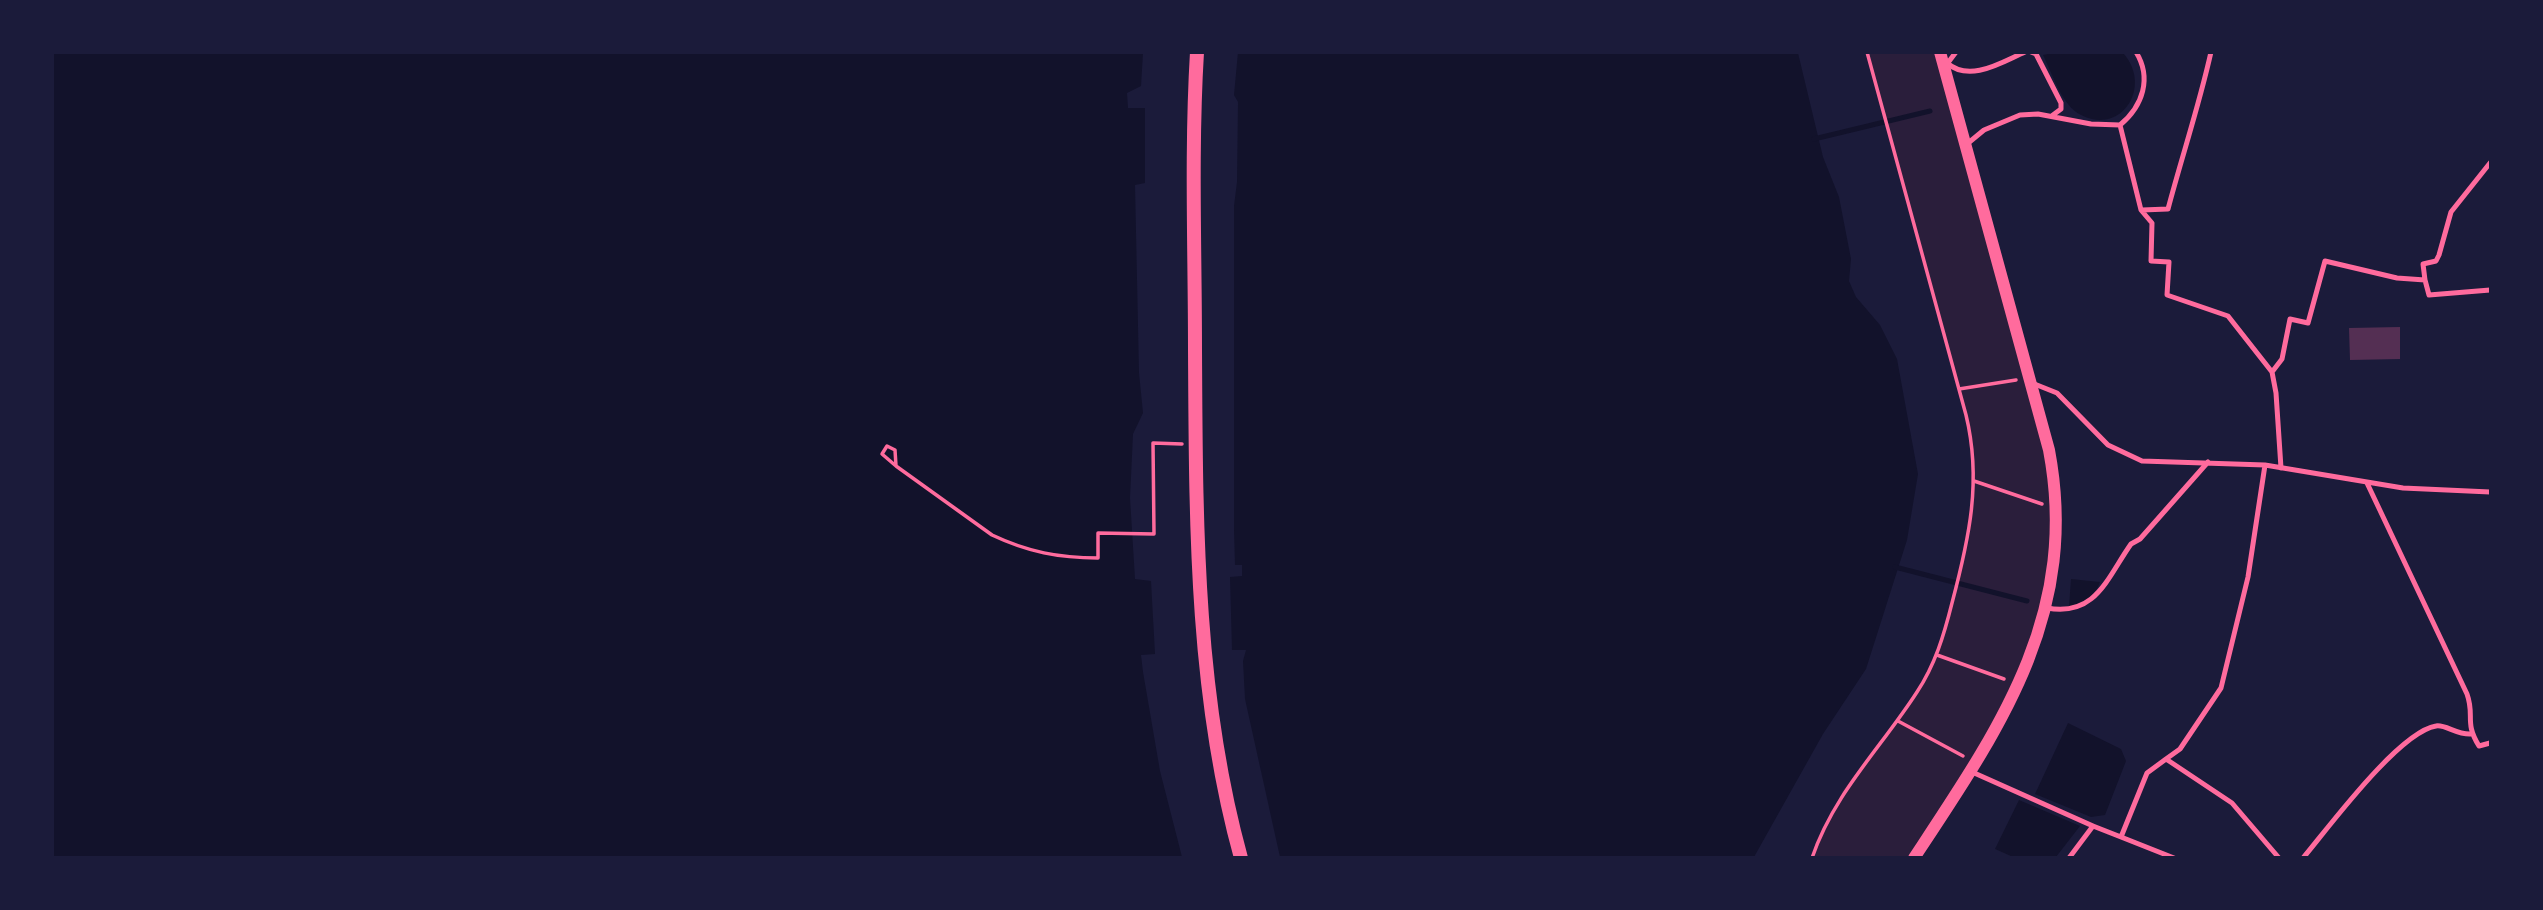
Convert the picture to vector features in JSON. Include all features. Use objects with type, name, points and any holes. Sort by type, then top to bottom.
[{"type":"main road","points":[[1196,52],[1195,288],[1201,609],[1216,750],[1241,858]]},
{"type":"street","points":[[1914,858],[1970,771],[2018,686],[2047,608],[2056,550],[2057,499],[2049,450],[1943,58]]},
{"type":"lane","points":[[1956,52],[1943,58],[1953,69],[1975,71],[2028,52],[2036,54],[2061,103],[2058,114],[2050,116]]},
{"type":"lane","points":[[1966,147],[1969,140],[1984,130],[2020,115],[2120,125],[2131,116],[2144,89],[2143,63],[2136,52]]},
{"type":"lane","points":[[2141,210],[2168,209],[2180,160],[2196,118],[2211,52]]},
{"type":"lane","points":[[2120,125],[2141,210],[2152,223],[2151,261],[2169,262],[2166,295],[2228,316],[2272,372],[2281,468]]},
{"type":"lane","points":[[2490,163],[2451,212],[2436,261],[2423,264],[2429,295],[2490,290]]},
{"type":"lane","points":[[2272,372],[2282,359],[2290,319],[2308,323],[2325,261],[2397,278],[2426,280]]},
{"type":"lane","points":[[2032,383],[2057,393],[2101,439],[2130,456],[2155,464],[2208,462],[2265,465],[2367,483],[2448,492],[2490,492]]},
{"type":"lane","points":[[2047,608],[2073,610],[2091,601],[2131,544],[2140,539],[2208,462]]},
{"type":"lane","points":[[2121,837],[2147,773],[2180,748],[2221,688],[2248,577],[2265,465]]},
{"type":"lane","points":[[2367,483],[2467,694],[2471,708],[2468,719],[2471,734],[2479,746],[2490,743]]},
{"type":"lane","points":[[2303,858],[2402,744],[2433,726],[2444,727],[2459,735],[2471,734]]},
{"type":"lane","points":[[2166,759],[2232,803],[2279,858]]},
{"type":"lane","points":[[1970,771],[2093,826],[2174,858]]},
{"type":"lane","points":[[2069,858],[2093,826]]},
{"type":"path","points":[[1812,858],[1843,790],[1898,721],[1937,655],[1972,524],[1972,440],[1867,52]]},
{"type":"path","points":[[2014,368],[2021,391]]},
{"type":"path","points":[[1959,389],[2018,380]]},
{"type":"path","points":[[897,466],[896,450],[888,446],[883,454],[897,466],[992,536],[1044,555],[1098,558],[1098,533],[1154,534],[1153,443],[1186,444]]},
{"type":"path","points":[[897,466],[993,536],[1027,551],[1065,558],[1099,559],[1099,533],[1147,534]]},
{"type":"path","points":[[1974,481],[2045,504],[2044,495]]},
{"type":"path","points":[[1937,655],[2005,679]]},
{"type":"path","points":[[2001,688],[2010,669]]},
{"type":"path","points":[[1898,721],[1963,756]]},
{"type":"path","points":[[1958,763],[1968,747]]},
{"type":"shaded area","points":[[1238,52],[1798,53],[1823,157],[1839,197],[1851,259],[1849,281],[1856,297],[1880,325],[1897,359],[1918,474],[1907,540],[1866,669],[1823,734],[1754,857],[1280,857],[1245,699],[1243,661],[1246,650],[1232,650],[1230,577],[1242,576],[1242,565],[1235,565],[1234,530],[1234,206],[1238,102],[1234,95]]},
{"type":"shaded area","points":[[52,53],[1143,53],[1141,86],[1127,93],[1128,108],[1145,108],[1145,183],[1135,185],[1139,373],[1143,413],[1133,434],[1130,498],[1135,579],[1151,581],[1155,654],[1141,655],[1143,672],[1160,771],[1182,857],[53,857]]},
{"type":"shaded area","points":[[1867,53],[1940,53],[2049,450],[2056,550],[2018,686],[1914,857],[1812,858],[1843,790],[1898,721],[1933,664],[1969,542],[1974,491],[1972,440],[1936,299]]},
{"type":"shaded area","points":[[2123,53],[2135,80],[2134,93],[2129,104],[2109,119],[2096,120],[2074,111],[2058,88],[2043,55]]},
{"type":"shaded area","points":[[2071,579],[2100,582],[2088,599],[2069,607]]},
{"type":"shaded area","points":[[2068,723],[2121,749],[2126,761],[2105,815],[2091,817],[2035,794]]},
{"type":"shaded area","points":[[2019,800],[2080,826],[2056,857],[2013,857],[1995,849]]},
{"type":"building","points":[[2400,327],[2400,359],[2350,360],[2349,328]]},
{"type":"waterway","points":[[1814,139],[1930,111]]},
{"type":"waterway","points":[[1895,567],[2027,601]]}]
